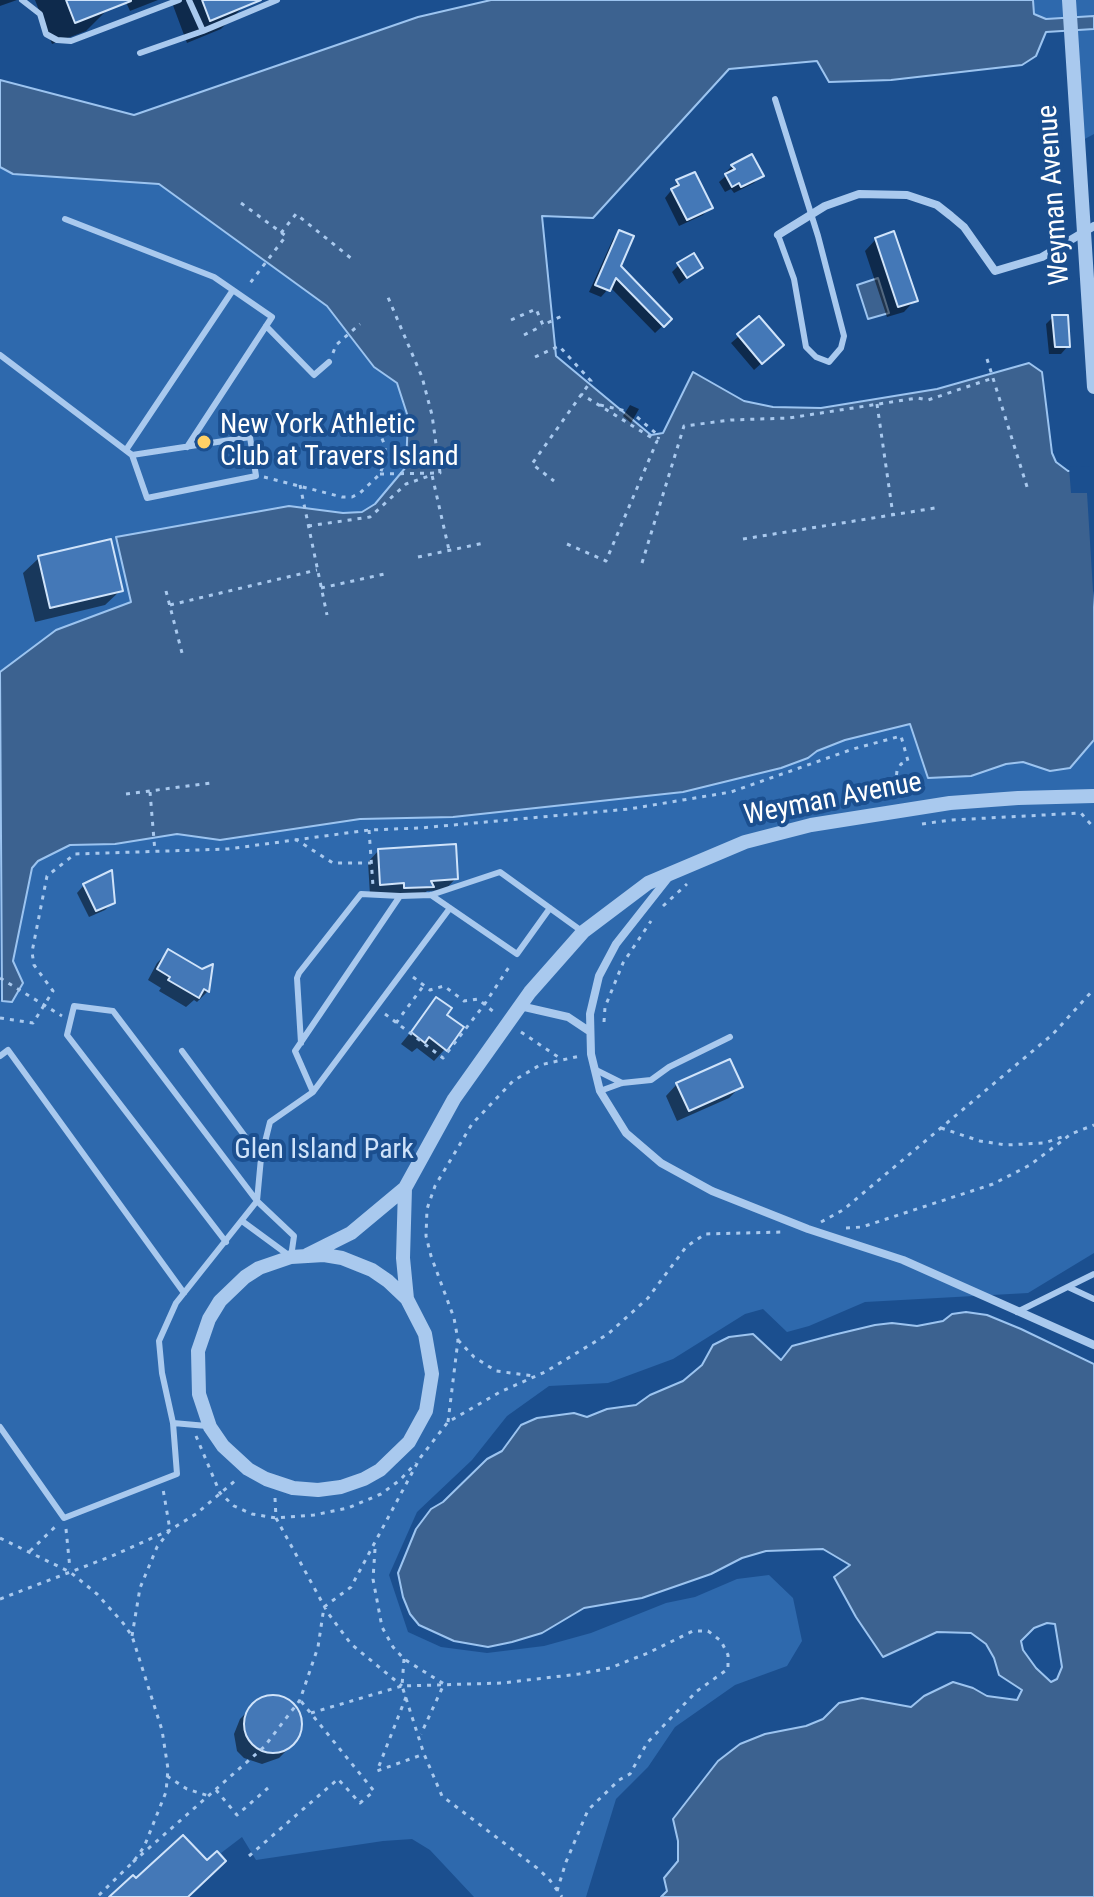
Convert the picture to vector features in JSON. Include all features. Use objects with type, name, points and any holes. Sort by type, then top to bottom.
[{"type":"street","name":"Weyman Avenue","points":[[1069,0],[1089,229],[1094,387]]},
{"type":"street","points":[[778,235],[825,206],[859,194],[907,195],[937,205],[958,222],[995,271],[1042,257],[1089,229]]},
{"type":"street","name":"Weyman Avenue","points":[[405,1188],[454,1099],[520,1006],[583,932],[632,894],[673,871],[745,842],[811,825],[871,814],[1018,798],[1094,796]]},
{"type":"street","points":[[673,871],[630,924],[604,966],[594,991],[589,1031],[594,1069],[600,1091],[626,1133],[661,1163],[712,1191],[808,1229],[903,1260],[1094,1345]]},
{"type":"street","points":[[520,1006],[568,1017],[589,1031]]},
{"type":"street","points":[[307,1255],[351,1233],[405,1188]]},
{"type":"street","points":[[405,1188],[403,1258],[407,1299]]},
{"type":"street","points":[[307,1255],[324,1255],[357,1263],[388,1281],[407,1299],[425,1334],[432,1374],[426,1411],[409,1442],[380,1470],[341,1487],[318,1490],[274,1483],[248,1469],[223,1446],[210,1427],[199,1394],[197,1367],[201,1338],[220,1301],[259,1268],[307,1255]]},
{"type":"lane","points":[[22,0],[40,14],[46,34],[57,40],[71,41],[179,0]]},
{"type":"lane","points":[[189,0],[203,31]]},
{"type":"lane","points":[[140,53],[277,0]]},
{"type":"lane","points":[[775,99],[818,236],[844,336],[841,348],[829,362],[816,357],[806,347],[794,279],[778,235]]},
{"type":"lane","points":[[65,219],[214,277],[272,317],[187,447]]},
{"type":"lane","points":[[129,453],[233,290]]},
{"type":"lane","points":[[266,326],[314,375],[329,362]]},
{"type":"lane","points":[[0,355],[129,453],[147,498],[256,476],[250,437],[129,453]]},
{"type":"lane","points":[[301,1043],[299,973],[361,894],[431,895],[500,872],[583,932]]},
{"type":"lane","points":[[431,895],[517,954],[550,908]]},
{"type":"lane","points":[[313,1092],[295,1051],[400,896]]},
{"type":"lane","points":[[0,1427],[64,1518],[177,1474],[173,1423],[162,1373],[159,1341],[176,1303],[257,1201],[261,1158],[270,1122],[313,1092],[450,908]]},
{"type":"lane","points":[[226,1242],[67,1035],[74,1006],[113,1011],[257,1201],[294,1236],[291,1257],[242,1221]]},
{"type":"lane","points":[[600,1091],[622,1083],[651,1080],[669,1067],[730,1037]]},
{"type":"lane","points":[[0,1056],[8,1050],[184,1293]]},
{"type":"lane","points":[[182,1051],[261,1158]]},
{"type":"lane","points":[[594,1069],[622,1083]]},
{"type":"lane","points":[[1017,1312],[1094,1274]]},
{"type":"lane","points":[[1068,1287],[1094,1299]]},
{"type":"lane","points":[[173,1423],[210,1427]]},
{"type":"path","points":[[241,203],[286,236],[241,295]]},
{"type":"path","points":[[281,233],[296,214],[352,259]]},
{"type":"path","points":[[308,526],[370,517],[406,484],[440,473],[432,415],[422,377],[387,295]]},
{"type":"path","points":[[511,320],[536,309],[543,325]]},
{"type":"path","points":[[524,335],[564,315]]},
{"type":"path","points":[[336,345],[360,324]]},
{"type":"path","points":[[535,357],[559,346],[591,381],[532,464],[554,481]]},
{"type":"path","points":[[987,359],[1028,490]]},
{"type":"path","points":[[642,563],[684,426],[731,420],[789,418],[917,398],[928,400],[993,378]]},
{"type":"path","points":[[581,394],[657,441]]},
{"type":"path","points":[[596,404],[626,411]]},
{"type":"path","points":[[877,404],[893,515]]},
{"type":"path","points":[[567,544],[606,561],[659,436],[637,417]]},
{"type":"path","points":[[256,476],[352,497],[372,484],[385,460],[382,433],[373,423],[352,421]]},
{"type":"path","points":[[380,474],[432,475]]},
{"type":"path","points":[[432,475],[449,550]]},
{"type":"path","points":[[300,485],[327,615]]},
{"type":"path","points":[[743,539],[935,508]]},
{"type":"path","points":[[418,557],[484,543]]},
{"type":"path","points":[[170,605],[317,570]]},
{"type":"path","points":[[321,588],[389,573]]},
{"type":"path","points":[[166,591],[182,653]]},
{"type":"path","points":[[0,1018],[33,1023],[53,991],[34,965],[32,952],[47,876],[75,854],[228,849],[369,830],[479,824],[629,809],[716,794],[901,736],[908,761],[901,764],[897,771],[894,794]]},
{"type":"path","points":[[126,794],[211,783]]},
{"type":"path","points":[[150,791],[155,852]]},
{"type":"path","points":[[912,826],[951,820],[1081,813],[1094,828]]},
{"type":"path","points":[[369,830],[373,895]]},
{"type":"path","points":[[295,839],[333,863],[371,863]]},
{"type":"path","points":[[660,908],[688,883]]},
{"type":"path","points":[[603,1032],[605,1007],[623,963],[652,919]]},
{"type":"path","points":[[376,1007],[443,1058],[484,1005],[517,954]]},
{"type":"path","points":[[404,970],[430,990],[444,986],[464,1001],[478,999],[498,1016]]},
{"type":"path","points":[[0,978],[70,1021]]},
{"type":"path","points":[[396,1023],[424,985]]},
{"type":"path","points":[[97,1897],[264,1747],[300,1700],[318,1647],[324,1607],[351,1587],[420,1458],[448,1422],[608,1334],[648,1298],[686,1247],[705,1234],[794,1232],[808,1229],[843,1210],[1053,1034],[1094,989]]},
{"type":"path","points":[[517,1030],[561,1059]]},
{"type":"path","points":[[448,1422],[458,1340],[454,1318],[426,1236],[427,1209],[435,1186],[472,1124],[513,1081],[540,1065],[580,1056]]},
{"type":"path","points":[[941,1128],[980,1141],[1006,1145],[1044,1143],[1094,1125]]},
{"type":"path","points":[[835,1228],[862,1227],[993,1184],[1030,1165],[1071,1134]]},
{"type":"path","points":[[458,1340],[474,1357],[496,1371],[536,1376]]},
{"type":"path","points":[[0,1599],[170,1530],[196,1514],[248,1469]]},
{"type":"path","points":[[132,1636],[140,1588],[157,1547],[170,1530],[162,1480]]},
{"type":"path","points":[[274,1483],[276,1518],[324,1607],[351,1644],[402,1686]]},
{"type":"path","points":[[30,1551],[64,1518]]},
{"type":"path","points":[[64,1518],[70,1572]]},
{"type":"path","points":[[0,1538],[70,1572],[109,1606],[132,1636],[162,1730],[167,1776],[166,1792],[144,1847],[133,1862]]},
{"type":"path","points":[[375,1545],[373,1579],[382,1627],[404,1659],[444,1684]]},
{"type":"path","points":[[311,1713],[402,1686],[502,1683],[610,1668],[693,1631],[708,1631],[721,1641],[728,1655],[728,1669],[687,1702],[647,1743],[630,1774],[619,1780],[588,1810],[557,1891]]},
{"type":"path","points":[[404,1659],[402,1686],[424,1754],[442,1796],[537,1868],[562,1897]]},
{"type":"path","points":[[419,1737],[444,1684]]},
{"type":"path","points":[[406,1697],[377,1771],[424,1754]]},
{"type":"path","points":[[249,1856],[338,1779],[360,1803],[374,1791],[300,1700]]},
{"type":"path","points":[[167,1776],[187,1789],[209,1796]]},
{"type":"path","points":[[216,1790],[237,1815],[268,1788]]},
{"type":"green space","points":[[1033,0],[1094,0],[1094,16],[1046,19],[1034,14]]},
{"type":"green space","points":[[1094,29],[1094,134],[1081,141],[1073,30]]},
{"type":"green space","name":"New York Athletic Club at Travers Island","points":[[0,167],[13,174],[159,184],[327,306],[374,367],[397,383],[408,417],[407,467],[375,504],[362,512],[343,513],[289,506],[116,537],[131,602],[56,630],[0,672]]},
{"type":"green space","name":"Glen Island Park","points":[[911,724],[971,776],[1006,764],[1023,762],[1050,771],[1070,768],[1094,740],[1094,1253],[1028,1293],[865,1302],[787,1332],[763,1309],[745,1314],[673,1359],[608,1383],[549,1386],[507,1416],[472,1460],[417,1512],[389,1575],[408,1632],[441,1647],[487,1653],[544,1646],[591,1633],[737,1579],[769,1575],[793,1598],[802,1641],[787,1666],[735,1685],[675,1727],[648,1767],[616,1799],[586,1897],[474,1897],[430,1850],[412,1839],[256,1860],[242,1837],[221,1853],[227,1861],[188,1897],[0,1897],[0,1000],[23,983],[13,961],[32,868],[38,861],[70,845],[115,844],[177,834],[220,840],[360,819],[453,817],[683,792],[781,768],[845,740]]},
{"type":"shaded area","points":[[491,0],[1033,0],[1034,14],[1046,19],[1094,16],[1094,29],[1046,32],[1036,56],[1022,65],[891,80],[829,82],[817,61],[729,69],[593,218],[542,216],[556,356],[651,435],[663,433],[693,372],[744,401],[773,407],[821,408],[937,389],[1029,363],[1042,372],[1052,453],[1056,462],[1068,471],[1094,470],[1094,740],[1070,768],[1050,771],[1023,762],[1006,764],[971,776],[928,778],[910,724],[845,740],[781,768],[683,792],[453,817],[360,819],[220,840],[177,834],[115,844],[70,845],[38,861],[32,868],[13,961],[23,983],[12,1002],[2,1001],[0,672],[56,630],[131,602],[116,537],[289,506],[343,513],[362,512],[375,504],[406,467],[408,417],[397,383],[374,367],[327,306],[159,184],[13,174],[0,167],[0,80],[134,115],[418,17]]},
{"type":"shaded area","points":[[878,278],[889,313],[868,319],[857,285]]},
{"type":"shaded area","points":[[952,1314],[987,1315],[1094,1364],[1094,1897],[661,1897],[667,1891],[664,1878],[678,1861],[673,1819],[718,1761],[740,1744],[765,1734],[806,1726],[823,1719],[839,1703],[862,1698],[911,1707],[924,1696],[953,1682],[987,1696],[1017,1700],[1022,1690],[999,1675],[986,1644],[971,1633],[937,1632],[883,1657],[834,1577],[850,1565],[823,1549],[766,1551],[742,1558],[711,1574],[642,1598],[584,1608],[542,1633],[512,1642],[488,1647],[454,1641],[419,1625],[403,1597],[398,1573],[416,1529],[431,1509],[443,1502],[487,1459],[502,1451],[521,1425],[537,1418],[574,1413],[587,1417],[607,1409],[636,1405],[650,1395],[683,1381],[702,1365],[713,1345],[729,1337],[753,1334],[781,1360],[792,1346],[875,1325],[892,1323],[917,1326],[943,1321]],"holes":[[[1047,1623],[1055,1624],[1062,1667],[1057,1679],[1051,1682],[1036,1668],[1023,1650],[1021,1641],[1034,1628]]]},
{"type":"pier","points":[[1094,466],[1094,607],[1087,493],[1071,493],[1069,467]]},
{"type":"building","points":[[66,0],[131,0],[131,1],[75,23]]},
{"type":"building","points":[[202,0],[261,0],[210,21]]},
{"type":"building","points":[[752,154],[764,176],[741,187],[739,183],[732,187],[725,174],[735,169],[731,165]]},
{"type":"building","points":[[695,172],[713,208],[687,220],[671,189],[679,185],[676,180]]},
{"type":"building","points":[[619,230],[634,236],[621,266],[672,319],[664,327],[616,278],[610,291],[595,285]]},
{"type":"building","points":[[894,231],[918,301],[898,307],[875,238]]},
{"type":"building","points":[[694,253],[703,268],[687,278],[677,263]]},
{"type":"building","points":[[1052,315],[1068,315],[1070,347],[1055,347]]},
{"type":"building","points":[[759,316],[784,345],[762,364],[737,334]]},
{"type":"building","points":[[111,539],[123,591],[50,608],[38,556]]},
{"type":"building","points":[[456,844],[458,879],[431,881],[434,887],[404,888],[404,883],[380,885],[378,849]]},
{"type":"building","points":[[112,870],[115,903],[96,911],[83,884]]},
{"type":"building","points":[[168,949],[202,969],[213,964],[209,992],[204,989],[199,998],[168,980],[170,977],[157,969]]},
{"type":"building","points":[[436,997],[452,1008],[447,1015],[464,1027],[447,1051],[429,1037],[425,1043],[411,1032]]},
{"type":"building","points":[[730,1059],[743,1087],[689,1111],[676,1083]]},
{"type":"building","points":[[273,1695],[294,1703],[302,1724],[294,1745],[273,1753],[252,1745],[244,1724],[252,1703]]},
{"type":"building","points":[[183,1835],[207,1860],[217,1851],[226,1861],[188,1897],[109,1897],[133,1875],[136,1878]]},
{"type":"place","name":"New York Athletic Club at Travers Island","points":[[204,442]]}]
